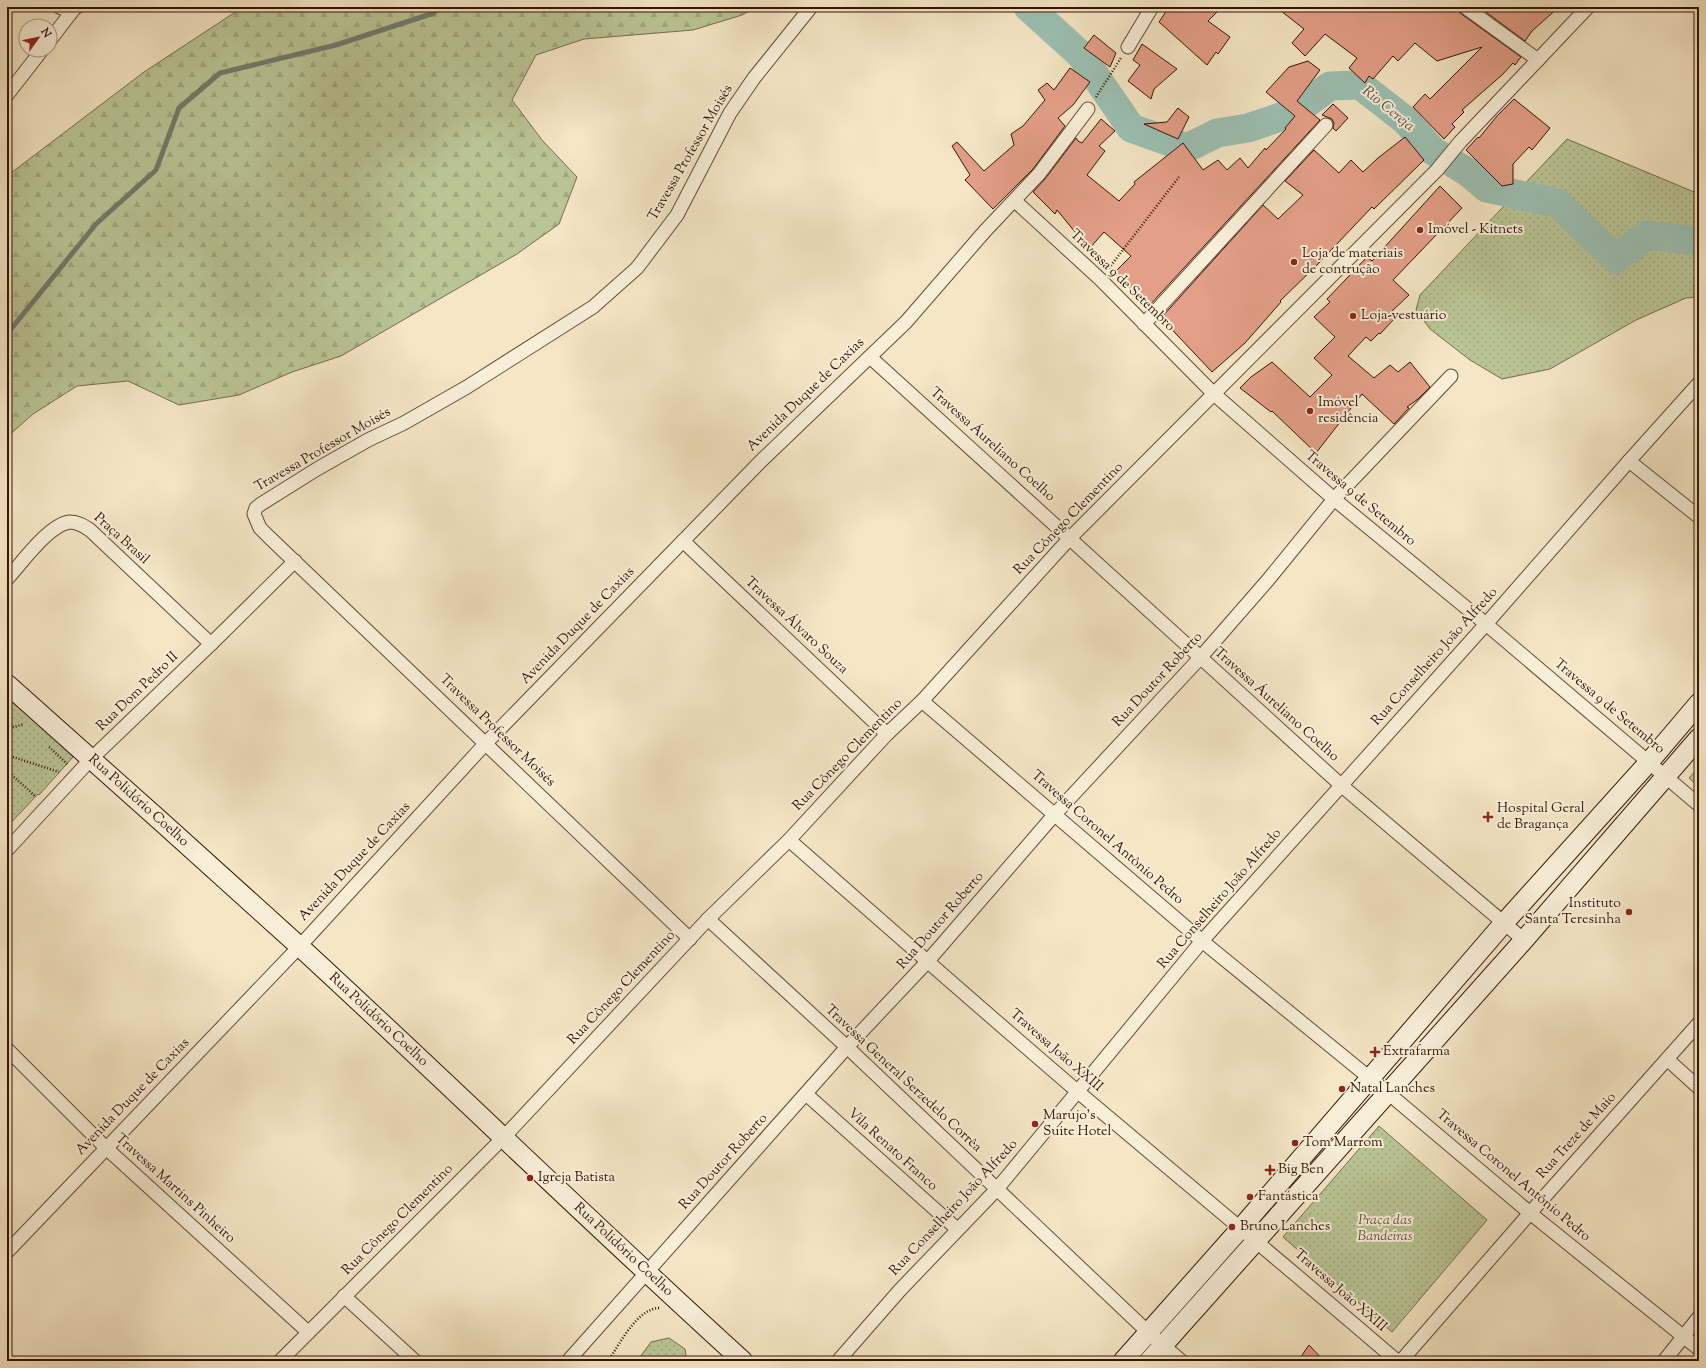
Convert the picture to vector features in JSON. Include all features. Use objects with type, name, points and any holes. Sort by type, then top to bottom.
[{"type":"main road","name":"Rua Polidório Coelho","points":[[7,684],[299,946],[647,1273],[743,1361]]},
{"type":"main road","points":[[1123,1361],[1241,1228],[1503,924],[1649,762],[1699,703]]},
{"type":"main road","points":[[1149,1361],[1524,940],[1699,738]]},
{"type":"street","points":[[59,7],[67,10],[76,8]]},
{"type":"street","name":"Travessa Professor Moisés","points":[[690,939],[260,528],[254,514],[256,508],[271,496],[368,440],[404,423],[466,387],[593,307],[636,268],[677,215],[730,113],[754,78],[812,7]]},
{"type":"street","points":[[1128,47],[1152,7]]},
{"type":"street","points":[[1465,7],[1538,60],[1588,7]]},
{"type":"street","points":[[58,30],[76,8]]},
{"type":"street","points":[[7,95],[36,58]]},
{"type":"street","name":"Rua Cônego Clementino","points":[[280,1361],[504,1137],[708,919],[789,840],[887,734],[922,702],[1070,538],[1438,170],[1460,142],[1538,60]]},
{"type":"street","name":"Avenida Duque de Caxias","points":[[7,1252],[299,946],[486,743],[761,460],[906,322],[985,231],[1039,174],[1088,109]]},
{"type":"street","points":[[1144,324],[1326,125]]},
{"type":"street","name":"Travessa 9 de Setembro","points":[[1015,200],[1100,280],[1214,394],[1334,499],[1486,624],[1699,805]]},
{"type":"street","name":"Travessa Áureliano Coelho","points":[[870,357],[1342,786],[1503,924],[1524,940]]},
{"type":"street","name":"Rua Doutor Roberto","points":[[568,1361],[847,1047],[927,962],[1055,814],[1200,658],[1268,580],[1334,499],[1451,376]]},
{"type":"street","name":"Rua Conselheiro João Alfredo","points":[[838,1361],[900,1290],[997,1189],[1202,941],[1342,786],[1699,383]]},
{"type":"street","points":[[1629,461],[1699,517]]},
{"type":"street","name":"Praça Brasil","points":[[7,579],[46,536],[60,525],[71,522],[80,524],[90,530],[211,644]]},
{"type":"street","name":"Travessa Álvaro Souza","points":[[682,542],[887,734]]},
{"type":"street","name":"Rua Dom Pedro II","points":[[7,850],[91,759],[295,561]]},
{"type":"street","name":"Travessa Coronel Antônio Pedro","points":[[922,702],[1202,941],[1388,1093],[1530,1213],[1699,1349]]},
{"type":"street","name":"Travessa João XXIII","points":[[789,840],[927,962],[1397,1361]]},
{"type":"street","name":"Travessa General Serzedelo Corrêa","points":[[708,919],[847,1047],[1181,1361]]},
{"type":"street","name":"Rua Treze de Maio","points":[[1401,1361],[1699,1023]]},
{"type":"street","name":"Travessa Martins Pinheiro","points":[[7,1049],[106,1148],[308,1332]]},
{"type":"street","points":[[1667,1059],[1699,1088]]},
{"type":"street","name":"Vila Renato Franco","points":[[806,1094],[957,1229]]},
{"type":"street","points":[[344,1296],[415,1361]]},
{"type":"street","points":[[1664,1361],[1699,1317]]},
{"type":"path","points":[[1088,109],[1128,47]]},
{"type":"path","points":[[1100,280],[1179,177]]},
{"type":"path","points":[[20,720],[30,729]]},
{"type":"path","points":[[7,729],[24,724]]},
{"type":"path","points":[[7,741],[10,756],[7,762]]},
{"type":"path","points":[[47,745],[69,766],[65,769]]},
{"type":"path","points":[[10,756],[62,773],[57,779]]},
{"type":"path","points":[[7,771],[47,806]]},
{"type":"path","points":[[608,1361],[640,1316],[654,1308],[660,1308],[665,1312]]},
{"type":"green space","points":[[243,7],[757,7],[742,15],[693,30],[584,39],[536,55],[512,100],[542,140],[577,177],[559,224],[517,254],[341,356],[292,372],[239,395],[179,405],[128,381],[77,386],[33,414],[7,437],[7,176],[144,72]]},
{"type":"green space","points":[[1567,139],[1699,194],[1699,297],[1686,298],[1636,320],[1550,369],[1502,379],[1470,360],[1430,329],[1416,310],[1420,295]]},
{"type":"green space","points":[[7,694],[73,757],[39,795],[38,794],[7,827]]},
{"type":"green space","points":[[1699,767],[1699,787],[1689,778]]},
{"type":"green space","name":"Praça das Bandeiras","points":[[1379,1126],[1487,1220],[1392,1332],[1283,1237]]},
{"type":"green space","points":[[669,1338],[685,1349],[687,1361],[640,1361],[640,1357],[651,1342]]},
{"type":"building","points":[[1169,7],[1222,7],[1208,21],[1230,37],[1218,54],[1216,52],[1207,65],[1159,22]]},
{"type":"building","points":[[1276,7],[1457,7],[1460,13],[1521,57],[1515,65],[1513,63],[1503,74],[1462,110],[1464,112],[1452,124],[1455,127],[1444,139],[1413,107],[1425,94],[1430,99],[1482,47],[1437,61],[1415,43],[1398,61],[1393,56],[1373,79],[1369,76],[1365,83],[1349,68],[1357,58],[1325,34],[1305,56],[1292,43],[1304,29]]},
{"type":"building","points":[[1479,7],[1559,7],[1532,31],[1525,41]]},
{"type":"building","points":[[1094,35],[1116,53],[1110,67],[1084,48]]},
{"type":"building","points":[[1142,44],[1177,69],[1154,89],[1151,99],[1128,81],[1140,65],[1133,60]]},
{"type":"building","points":[[1308,61],[1320,70],[1297,101],[1320,120],[1148,307],[1114,273],[1131,256],[1104,232],[1089,249],[1057,210],[1055,214],[1033,192],[1045,179],[1076,138],[1082,143],[1101,119],[1115,131],[1099,146],[1105,151],[1087,175],[1119,201],[1135,184],[1134,182],[1183,143],[1203,170],[1218,160],[1227,170],[1240,158],[1248,168],[1265,148],[1266,150],[1286,129],[1285,128],[1295,116],[1266,92],[1289,67]]},
{"type":"building","points":[[1070,68],[1090,82],[1073,105],[1058,118],[1065,126],[1033,169],[993,209],[965,180],[970,175],[952,146],[957,142],[984,171],[1014,145],[1011,134],[1023,126],[1045,100],[1038,90],[1047,83],[1054,90]]},
{"type":"building","points":[[1514,99],[1550,128],[1532,150],[1529,147],[1513,164],[1513,184],[1502,186],[1466,150],[1478,137],[1479,138],[1497,116]]},
{"type":"building","points":[[1333,104],[1348,118],[1336,131],[1333,128],[1334,123],[1332,119],[1322,115]]},
{"type":"building","points":[[1178,108],[1189,117],[1178,139],[1144,124],[1167,122]]},
{"type":"building","points":[[1405,137],[1424,160],[1374,209],[1372,207],[1316,266],[1280,301],[1281,302],[1245,343],[1212,372],[1161,318],[1263,205],[1278,219],[1303,195],[1285,181],[1314,150],[1339,173],[1351,160],[1363,172]]},
{"type":"building","points":[[1440,186],[1462,208],[1393,280],[1409,295],[1391,312],[1396,317],[1371,341],[1366,337],[1348,356],[1374,378],[1390,365],[1398,372],[1410,362],[1430,387],[1407,407],[1409,408],[1394,424],[1362,394],[1316,453],[1272,411],[1271,412],[1240,388],[1251,377],[1272,362],[1310,397],[1332,375],[1314,358],[1335,337],[1314,317],[1330,302],[1327,299],[1367,257],[1372,261]]},
{"type":"building","points":[[1309,1345],[1324,1361],[1298,1361]]},
{"type":"waterway","points":[[7,334],[96,224],[156,170],[179,108],[220,73],[336,45],[434,13],[440,7]]},
{"type":"waterway","name":"Rio Cereja","points":[[1028,7],[1081,55],[1131,128],[1187,148],[1217,133],[1248,128],[1295,112],[1330,86],[1360,85],[1405,120],[1433,151],[1469,173],[1487,188],[1557,203],[1616,259],[1646,235],[1699,241]]},
{"type":"place","name":"Imóvel - Kitnets","points":[[1420,230]]},
{"type":"place","name":"Loja de materiais de contrução","points":[[1294,262]]},
{"type":"place","name":"Loja-vestuário","points":[[1353,316]]},
{"type":"place","name":"Imóvel residência","points":[[1310,411]]},
{"type":"place","name":"Hospital Geral de Bragança","points":[[1488,817]]},
{"type":"place","name":"Instituto Santa Teresinha","points":[[1629,912]]},
{"type":"place","name":"Extrafarma","points":[[1375,1052]]},
{"type":"place","name":"Natal Lanches","points":[[1342,1089]]},
{"type":"place","name":"Marujo's Suite Hotel","points":[[1035,1124]]},
{"type":"place","name":"Tom Marrom","points":[[1295,1143]]},
{"type":"place","name":"Big Ben","points":[[1270,1170]]},
{"type":"place","name":"Igreja Batista","points":[[530,1178]]},
{"type":"place","name":"Fantástica","points":[[1250,1197]]},
{"type":"place","name":"Bruno Lanches","points":[[1232,1227]]}]
